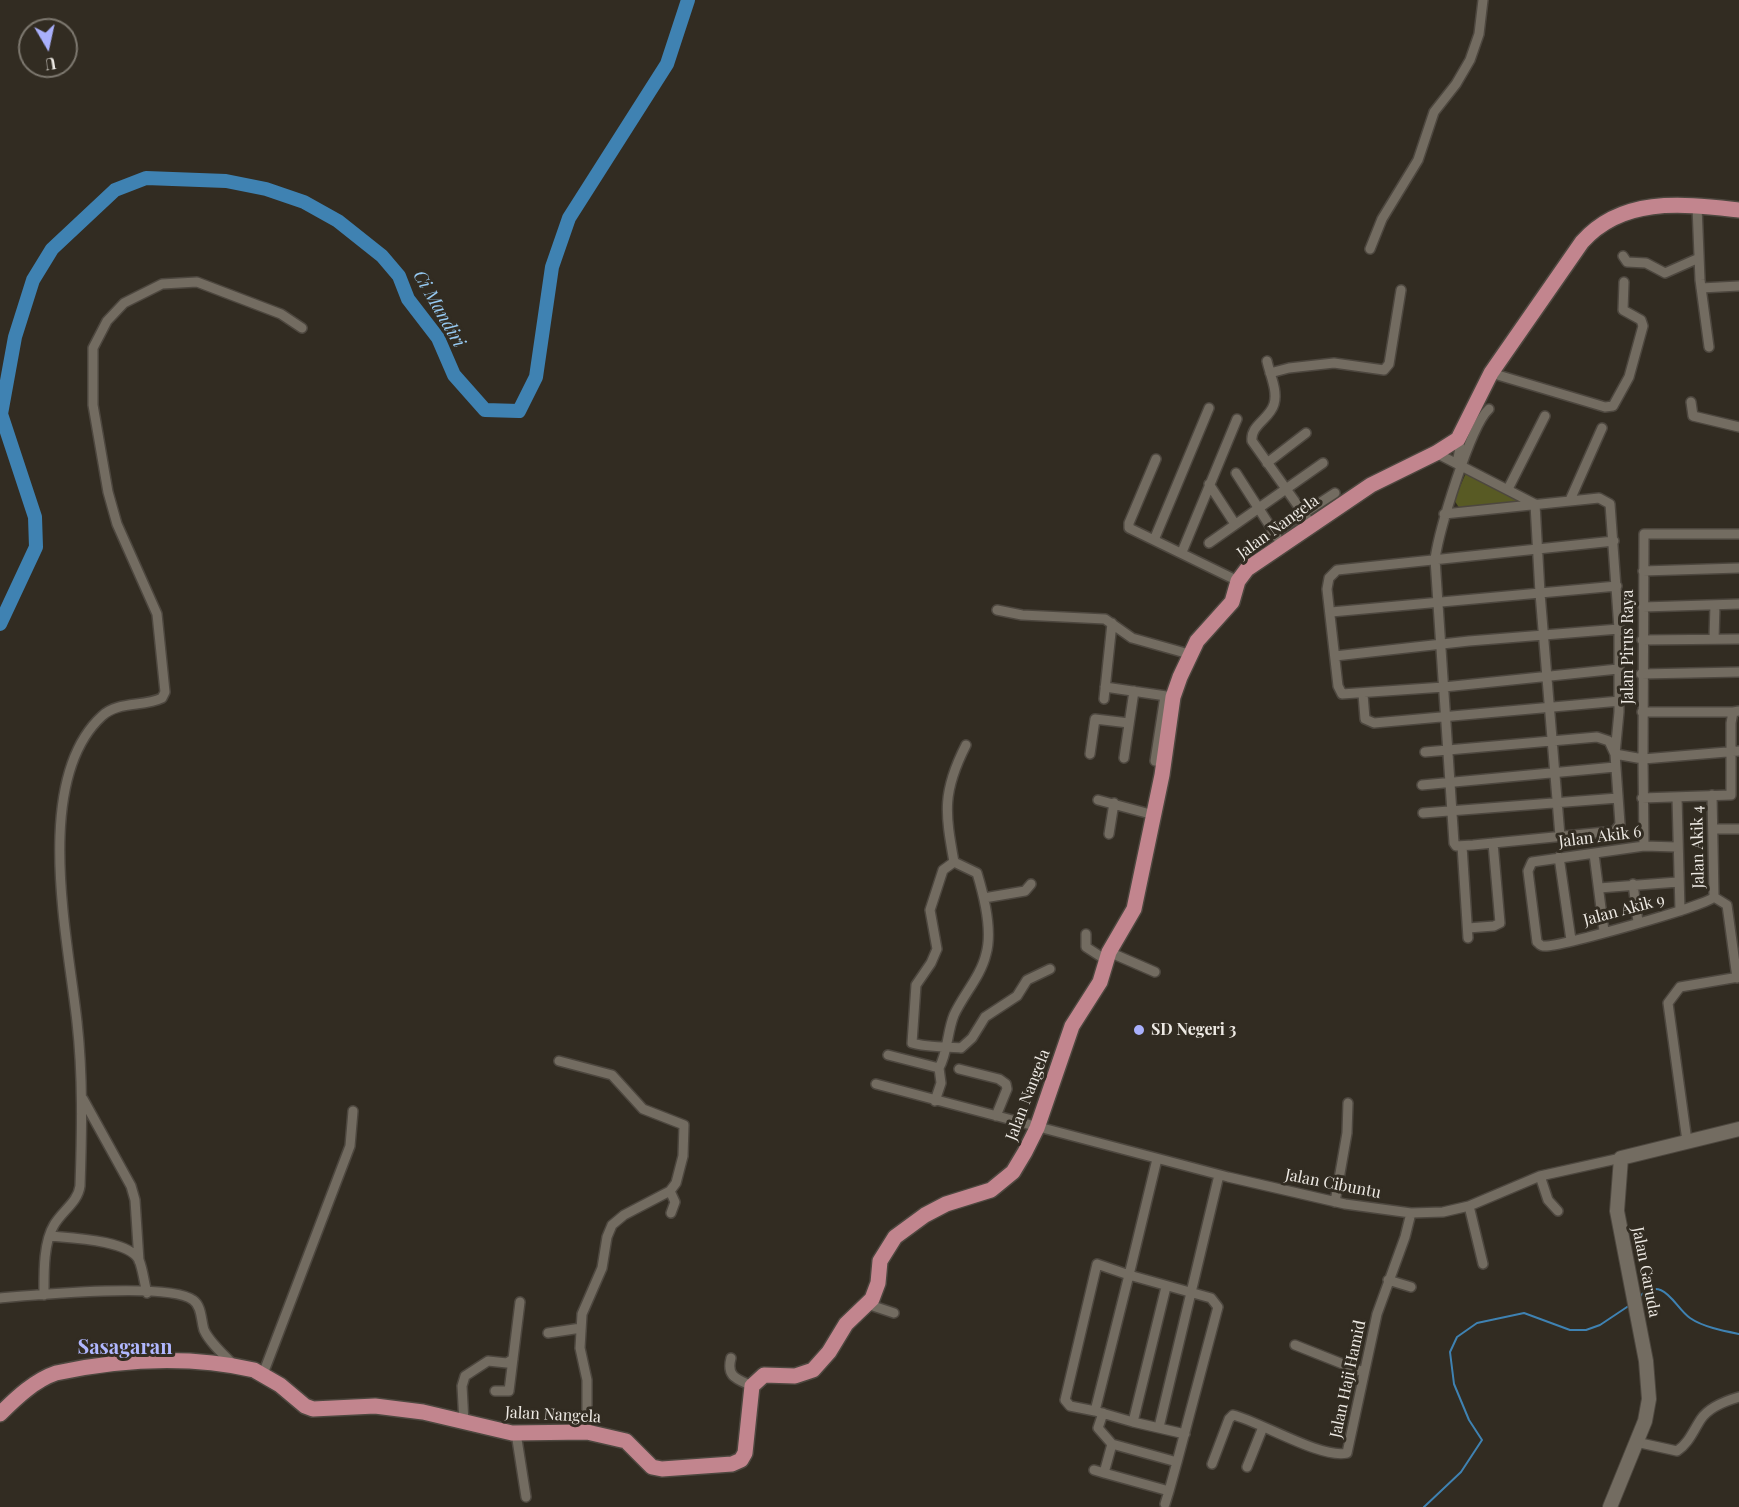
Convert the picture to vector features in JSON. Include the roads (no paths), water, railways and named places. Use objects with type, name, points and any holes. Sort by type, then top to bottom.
[{"type":"main road","points":[[1458,439],[1491,373],[1582,242],[1600,225],[1622,212],[1635,209],[1696,206],[1739,210]]},
{"type":"main road","name":"Jalan Nangela","points":[[0,1414],[46,1377],[75,1369],[139,1360],[234,1365],[263,1374],[313,1409],[393,1408],[516,1433],[587,1432],[626,1441],[640,1457],[656,1468],[677,1470],[736,1463],[745,1455],[752,1386],[764,1376],[795,1376],[813,1370],[829,1352],[846,1324],[867,1304],[875,1292],[880,1262],[895,1237],[935,1210],[985,1194],[1012,1172],[1037,1128],[1072,1026],[1100,982],[1107,956],[1134,909],[1154,816],[1169,696],[1189,654],[1201,636],[1232,602],[1238,581],[1278,538],[1307,519],[1436,453],[1458,439]]},
{"type":"street","points":[[1370,249],[1382,219],[1418,160],[1434,112],[1456,84],[1470,60],[1479,34],[1483,0]]},
{"type":"street","points":[[1696,206],[1701,288],[1709,347]]},
{"type":"street","points":[[1623,256],[1627,262],[1646,262],[1665,273],[1699,258]]},
{"type":"street","points":[[44,1295],[50,1236],[59,1217],[79,1193],[81,1096],[77,1022],[65,944],[59,856],[63,796],[78,745],[103,714],[125,705],[156,701],[162,698],[165,692],[157,614],[117,524],[108,492],[93,405],[93,348],[107,321],[124,303],[162,284],[197,282],[281,314],[302,328]]},
{"type":"street","points":[[1491,373],[1605,407],[1614,406],[1629,377],[1644,326],[1641,320],[1623,310],[1624,282]]},
{"type":"street","points":[[1701,288],[1739,286]]},
{"type":"street","points":[[1270,373],[1289,368],[1334,363],[1384,370],[1389,364],[1393,328],[1401,290]]},
{"type":"street","points":[[1266,361],[1275,392],[1274,406],[1252,434],[1255,446],[1307,519],[1335,493]]},
{"type":"street","points":[[1691,402],[1693,416],[1739,427]]},
{"type":"street","points":[[1154,540],[1209,408]]},
{"type":"street","points":[[1444,514],[1570,500],[1599,498],[1608,501],[1614,541],[1619,629],[1620,701],[1618,755],[1615,767],[1620,824],[1615,831],[1462,846],[1454,843],[1435,559],[1444,514],[1459,465],[1489,409]]},
{"type":"street","points":[[1508,489],[1545,416]]},
{"type":"street","points":[[1182,552],[1237,419]]},
{"type":"street","points":[[1570,500],[1602,428]]},
{"type":"street","points":[[1267,463],[1306,433]]},
{"type":"street","points":[[1458,439],[1459,465]]},
{"type":"street","points":[[1436,453],[1535,504]]},
{"type":"street","points":[[1156,459],[1129,528],[1238,581]]},
{"type":"street","points":[[1209,543],[1323,463]]},
{"type":"street","points":[[1236,473],[1257,509],[1278,538],[1243,553]]},
{"type":"street","points":[[1209,484],[1235,524]]},
{"type":"street","points":[[1535,504],[1560,836]]},
{"type":"street","name":"Jalan Pirus Raya","points":[[1644,846],[1641,674],[1644,534],[1739,534]]},
{"type":"street","points":[[1614,541],[1333,572],[1327,585],[1340,693],[1363,694],[1618,669]]},
{"type":"street","points":[[1643,571],[1739,568]]},
{"type":"street","points":[[1331,612],[1617,586]]},
{"type":"street","points":[[1714,639],[1715,604]]},
{"type":"street","points":[[1643,607],[1739,604]]},
{"type":"street","points":[[997,610],[1022,615],[1092,617],[1112,623],[1132,638],[1189,654]]},
{"type":"street","points":[[1104,699],[1112,623]]},
{"type":"street","points":[[1335,656],[1440,644],[1619,629]]},
{"type":"street","points":[[1642,640],[1739,639]]},
{"type":"street","points":[[1641,674],[1739,672]]},
{"type":"street","points":[[1105,687],[1169,696],[1155,761]]},
{"type":"street","points":[[1124,758],[1134,691]]},
{"type":"street","points":[[1363,694],[1364,715],[1370,723],[1446,719],[1620,701]]},
{"type":"street","points":[[1642,712],[1736,712],[1735,795],[1642,798]]},
{"type":"street","points":[[1090,754],[1095,719],[1129,723]]},
{"type":"street","points":[[1425,752],[1605,738],[1618,755],[1641,760],[1735,751]]},
{"type":"street","points":[[954,862],[946,818],[948,792],[953,771],[966,745]]},
{"type":"street","points":[[1422,785],[1615,767]]},
{"type":"street","name":"Jalan Akik 4","points":[[1712,795],[1714,897]]},
{"type":"street","points":[[1677,797],[1680,911]]},
{"type":"street","points":[[1423,813],[1618,798]]},
{"type":"street","points":[[1098,800],[1154,816]]},
{"type":"street","points":[[1108,834],[1114,804]]},
{"type":"street","points":[[1713,829],[1739,829]]},
{"type":"street","points":[[1462,846],[1468,934],[1500,923],[1493,843]]},
{"type":"street","name":"Jalan Akik 6","points":[[1539,944],[1529,866],[1534,861],[1644,846],[1677,847]]},
{"type":"street","points":[[1594,854],[1604,931]]},
{"type":"street","points":[[1559,857],[1571,940]]},
{"type":"street","points":[[935,1101],[941,1083],[939,1068],[953,1017],[986,955],[984,898],[976,873],[954,862]]},
{"type":"street","points":[[954,862],[943,870],[930,910],[937,949],[932,963],[916,985],[911,1039],[917,1044],[961,1048],[972,1038],[986,1017],[1017,996],[1027,980],[1050,969]]},
{"type":"street","points":[[1599,888],[1678,882]]},
{"type":"street","points":[[1633,884],[1638,922]]},
{"type":"street","points":[[984,898],[1025,891],[1031,885]]},
{"type":"street","points":[[1687,1141],[1668,1003],[1680,987],[1738,977],[1727,905],[1714,897]]},
{"type":"street","name":"Jalan Akik 9","points":[[1539,944],[1547,945],[1571,940],[1680,911],[1709,902],[1714,897]]},
{"type":"street","points":[[1086,934],[1086,947],[1155,972]]},
{"type":"street","points":[[888,1055],[939,1068]]},
{"type":"street","points":[[559,1061],[612,1075],[643,1109],[684,1125],[681,1164],[676,1183],[670,1191],[624,1215],[610,1228],[603,1263],[583,1310],[580,1348],[587,1380],[587,1432]]},
{"type":"street","points":[[959,1069],[999,1079],[1006,1084],[1007,1089],[996,1116]]},
{"type":"street","name":"Jalan Cibuntu","points":[[876,1084],[1219,1175],[1335,1202],[1411,1213],[1443,1212],[1469,1206],[1540,1176],[1621,1158]]},
{"type":"street","points":[[81,1096],[131,1186],[135,1200],[139,1261],[147,1293]]},
{"type":"street","points":[[1335,1202],[1347,1133],[1348,1103]]},
{"type":"street","points":[[263,1374],[350,1146],[353,1112]]},
{"type":"street","points":[[1621,1158],[1739,1129]]},
{"type":"street","name":"Jalan Garuda","points":[[1610,1507],[1645,1421],[1649,1385],[1617,1211],[1621,1158]]},
{"type":"street","points":[[1157,1160],[1129,1275],[1099,1412],[1098,1428],[1112,1444],[1178,1462]]},
{"type":"street","points":[[1159,1427],[1219,1175]]},
{"type":"street","points":[[1540,1176],[1548,1200],[1558,1211]]},
{"type":"street","points":[[670,1191],[675,1202],[671,1213]]},
{"type":"street","points":[[1469,1206],[1483,1264]]},
{"type":"street","name":"Jalan Haji Hamid","points":[[1212,1464],[1231,1416],[1237,1416],[1300,1443],[1344,1455],[1348,1450],[1377,1314],[1405,1237],[1411,1213]]},
{"type":"street","points":[[50,1236],[121,1245],[132,1251],[139,1261]]},
{"type":"street","points":[[1165,1504],[1178,1462],[1218,1307],[1211,1298],[1166,1287],[1097,1264],[1065,1400],[1070,1406],[1185,1434]]},
{"type":"street","points":[[1388,1280],[1412,1287]]},
{"type":"street","points":[[1133,1422],[1166,1287]]},
{"type":"street","points":[[0,1298],[147,1293],[171,1294],[193,1300],[205,1332],[234,1365]]},
{"type":"street","points":[[495,1390],[509,1390],[520,1302]]},
{"type":"street","points":[[867,1304],[894,1313]]},
{"type":"street","points":[[548,1333],[580,1328]]},
{"type":"street","points":[[1295,1345],[1363,1372]]},
{"type":"street","points":[[731,1358],[729,1371],[731,1376],[752,1386]]},
{"type":"street","points":[[464,1423],[463,1390],[466,1374],[488,1361],[507,1362],[513,1359]]},
{"type":"street","points":[[1636,1442],[1677,1451],[1686,1445],[1702,1417],[1739,1397]]},
{"type":"street","points":[[1247,1467],[1263,1427]]},
{"type":"street","points":[[516,1433],[526,1497]]},
{"type":"street","points":[[1104,1473],[1112,1444]]},
{"type":"street","points":[[1094,1470],[1169,1491]]},
{"type":"waterway","name":"Ci Mandiri","points":[[0,624],[36,547],[35,517],[1,414],[15,337],[33,280],[52,249],[115,190],[146,178],[226,181],[266,189],[304,202],[338,221],[382,256],[399,276],[408,299],[438,338],[454,375],[485,410],[519,411],[536,377],[552,267],[569,218],[667,64],[688,0]]},
{"type":"waterway","points":[[1639,1297],[1655,1289],[1662,1291],[1695,1321],[1739,1334]]},
{"type":"waterway","points":[[1424,1507],[1461,1472],[1482,1440],[1469,1420],[1454,1384],[1450,1352],[1457,1337],[1477,1323],[1524,1313],[1570,1330],[1586,1330],[1600,1325],[1630,1305]]},
{"type":"place","name":"SD Negeri 3","points":[[1139,1030]]},
{"type":"district","name":"Sasagaran","points":[[125,1348]]}]
